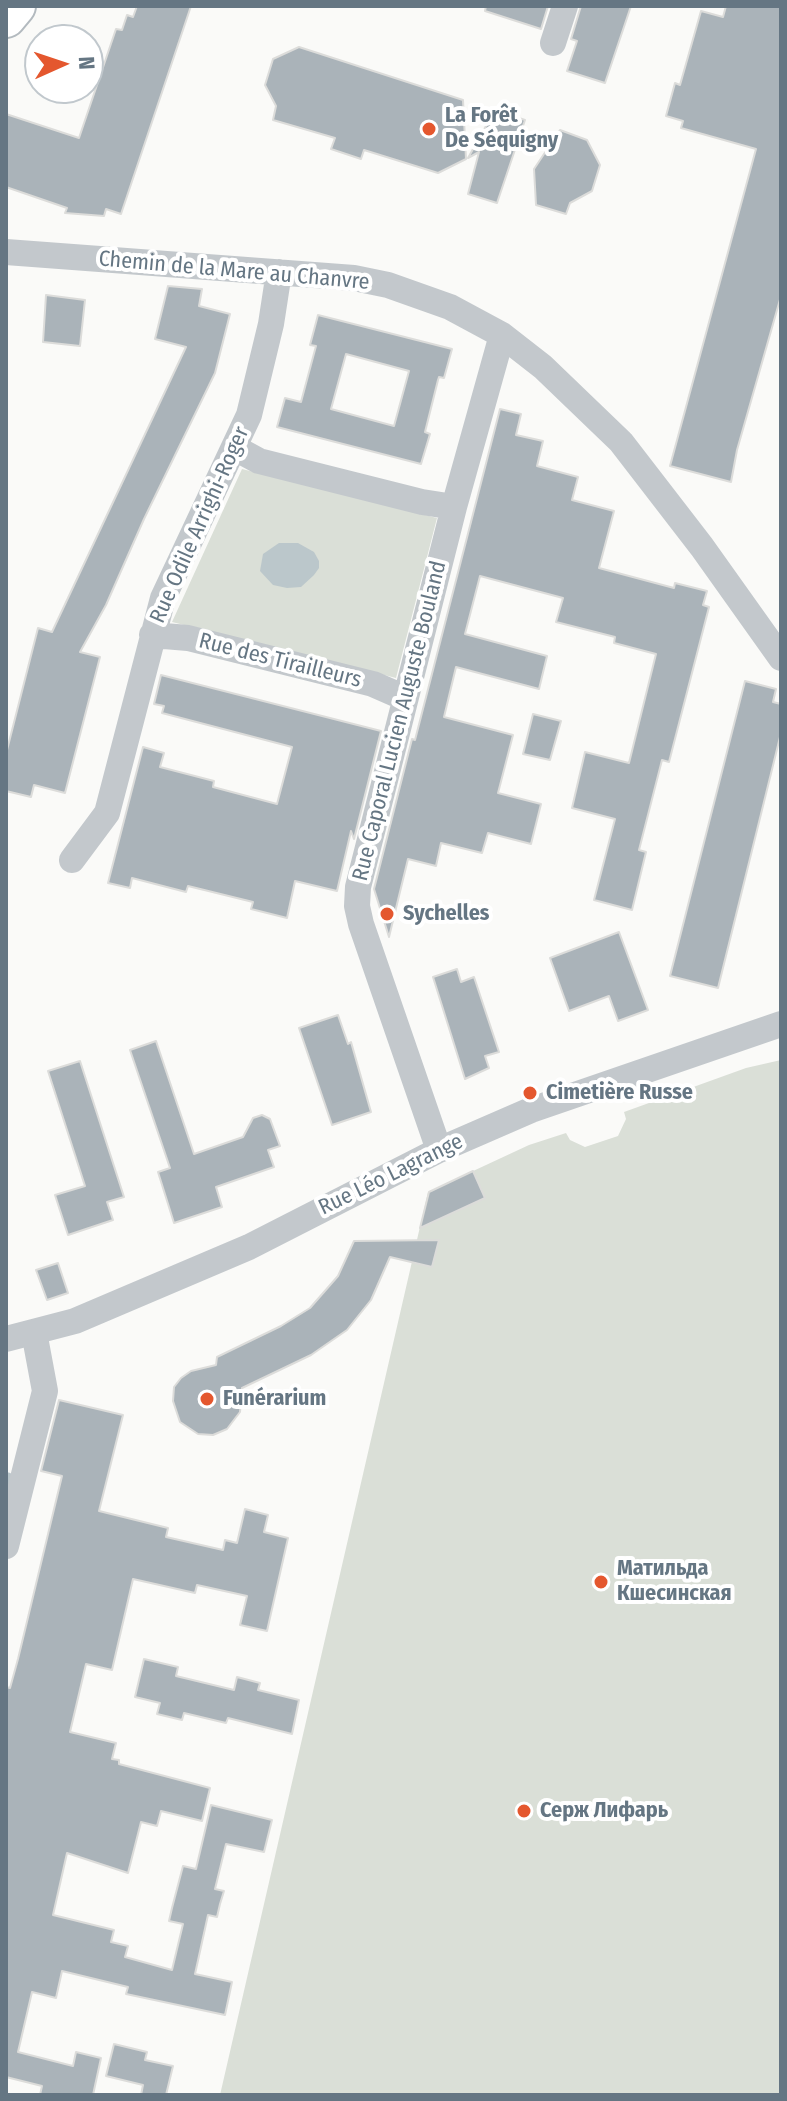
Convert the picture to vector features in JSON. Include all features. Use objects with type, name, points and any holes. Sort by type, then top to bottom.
[{"type":"main road","points":[[6,18],[16,6]]},
{"type":"street","points":[[553,43],[565,6]]},
{"type":"street","name":"Chemin de la Mare au Chanvre","points":[[6,252],[354,278],[388,285],[450,307],[502,335],[543,367],[621,442],[702,547],[781,658]]},
{"type":"street","name":"Rue Odile Arrighi-Roger","points":[[72,860],[107,813],[163,598],[249,415],[271,324],[279,272]]},
{"type":"street","name":"Rue Caporal Lucien Auguste Bouland","points":[[439,1150],[383,991],[357,906],[358,887],[454,507],[502,335]]},
{"type":"street","points":[[235,448],[259,461],[422,502],[454,507]]},
{"type":"street","name":"Rue des Tirailleurs","points":[[152,635],[188,638],[234,649],[373,684],[405,698]]},
{"type":"street","name":"Rue Léo Lagrange","points":[[6,1339],[75,1321],[249,1247],[439,1150],[531,1110],[781,1024]]},
{"type":"street","points":[[6,1546],[45,1391],[34,1332]]},
{"type":"shaded area","points":[[242,469],[437,518],[396,678],[172,622]]},
{"type":"shaded area","points":[[279,543],[298,543],[314,552],[319,561],[319,568],[301,587],[273,585],[260,571],[263,554]]},
{"type":"shaded area","points":[[781,1060],[781,2095],[220,2095],[428,1192],[529,1145],[566,1133],[570,1140],[585,1147],[618,1136],[626,1119],[624,1112],[746,1068]]},
{"type":"building","points":[[137,6],[191,6],[121,214],[106,209],[104,216],[65,213],[67,208],[6,187],[6,114],[79,138],[91,104],[104,104],[104,64],[116,29],[122,30],[127,15],[133,17]]},
{"type":"building","points":[[486,6],[548,6],[541,29],[485,11]]},
{"type":"building","points":[[581,6],[631,6],[605,83],[567,71],[577,41],[571,39]]},
{"type":"building","points":[[726,6],[781,6],[781,296],[737,450],[731,482],[670,466],[756,149],[681,128],[683,121],[666,116],[675,83],[680,85],[701,11],[723,17]]},
{"type":"building","name":"La Forêt De Séquigny","points":[[299,47],[463,100],[466,159],[438,173],[364,150],[361,159],[331,149],[335,138],[273,120],[276,106],[265,85],[273,59]]},
{"type":"building","points":[[495,110],[525,120],[497,203],[468,194],[479,152],[468,158]]},
{"type":"building","points":[[560,130],[587,140],[600,165],[592,191],[570,203],[566,214],[536,205],[534,169]]},
{"type":"building","points":[[168,286],[202,289],[199,306],[230,314],[215,373],[106,605],[80,652],[100,657],[65,793],[34,785],[31,797],[6,791],[6,754],[38,628],[52,632],[186,347],[155,339]]},
{"type":"building","points":[[46,295],[85,300],[80,346],[43,342]]},
{"type":"building","points":[[318,315],[452,349],[444,378],[439,377],[438,380],[425,432],[430,434],[421,464],[277,427],[285,398],[301,402],[316,346],[310,345]],"holes":[[[346,354],[409,371],[394,426],[331,409]]]},
{"type":"building","points":[[500,409],[521,414],[516,435],[543,441],[537,466],[578,477],[572,500],[614,511],[599,568],[674,588],[675,583],[707,591],[703,605],[709,607],[669,762],[662,760],[639,850],[646,852],[632,910],[594,900],[615,819],[572,808],[585,752],[629,763],[656,654],[614,643],[615,637],[556,622],[563,598],[480,576],[465,634],[547,656],[539,689],[456,667],[444,717],[513,735],[498,793],[541,804],[531,844],[488,833],[482,853],[441,843],[436,866],[408,859],[389,937],[374,889]]},
{"type":"building","points":[[161,675],[381,731],[354,839],[351,831],[337,891],[295,881],[287,918],[251,909],[253,902],[188,886],[186,892],[132,878],[130,888],[108,883],[143,747],[164,753],[160,767],[214,781],[213,787],[277,804],[292,747],[162,713],[164,706],[154,704]]},
{"type":"building","points":[[745,681],[776,689],[773,702],[781,704],[781,733],[718,988],[670,976]]},
{"type":"building","points":[[533,714],[561,721],[550,760],[523,754]]},
{"type":"building","points":[[619,932],[648,1010],[618,1021],[609,996],[569,1011],[550,958]]},
{"type":"building","points":[[457,969],[461,982],[474,977],[499,1052],[485,1056],[489,1068],[465,1079],[433,977]]},
{"type":"building","points":[[338,1015],[348,1044],[351,1042],[371,1112],[332,1125],[299,1028]]},
{"type":"building","points":[[156,1041],[194,1154],[243,1137],[253,1118],[262,1115],[270,1119],[280,1146],[268,1150],[274,1167],[216,1187],[222,1207],[174,1223],[158,1172],[170,1168],[130,1050]]},
{"type":"building","points":[[80,1061],[124,1197],[107,1202],[113,1220],[68,1235],[55,1195],[85,1186],[48,1071]]},
{"type":"building","points":[[473,1171],[485,1198],[420,1228],[429,1192]]},
{"type":"building","points":[[439,1240],[432,1267],[390,1257],[371,1300],[347,1330],[311,1355],[242,1388],[240,1412],[227,1429],[213,1435],[198,1434],[180,1422],[173,1401],[174,1387],[181,1378],[191,1371],[216,1365],[217,1357],[281,1326],[310,1308],[338,1276],[354,1241]]},
{"type":"building","points":[[58,1263],[68,1293],[47,1300],[36,1270]]},
{"type":"building","points":[[59,1400],[123,1415],[99,1511],[168,1528],[166,1537],[223,1550],[225,1540],[237,1543],[245,1509],[268,1515],[264,1532],[288,1538],[267,1631],[240,1625],[247,1596],[197,1585],[195,1593],[133,1579],[112,1670],[86,1664],[70,1732],[116,1743],[112,1759],[119,1760],[119,1764],[210,1788],[202,1821],[161,1811],[157,1826],[141,1822],[128,1873],[67,1853],[53,1915],[114,1930],[111,1942],[128,1946],[125,1957],[172,1970],[183,1924],[169,1921],[172,1908],[183,1866],[196,1869],[211,1805],[272,1820],[264,1852],[226,1844],[215,1889],[224,1891],[217,1917],[208,1915],[195,1974],[232,1982],[225,2015],[126,1994],[128,1987],[62,1971],[56,1998],[32,1992],[18,2052],[73,2066],[76,2052],[101,2058],[93,2095],[40,2095],[42,2086],[6,2077],[6,1687],[10,1688],[18,1659],[62,1476],[41,1471]]},
{"type":"building","points":[[144,1659],[178,1667],[176,1676],[234,1690],[237,1677],[260,1683],[258,1690],[299,1700],[292,1734],[228,1718],[226,1723],[184,1713],[182,1720],[157,1714],[160,1703],[135,1697]]},
{"type":"building","points":[[114,2044],[147,2052],[145,2060],[173,2066],[166,2095],[141,2095],[143,2085],[106,2076]]},
{"type":"waterway","points":[[6,1486],[8,1477]]},
{"type":"place","name":"La Forêt De Séquigny","points":[[429,129]]},
{"type":"place","name":"Sychelles","points":[[387,914]]},
{"type":"place","name":"Cimetière Russe","points":[[530,1093]]},
{"type":"place","name":"Funérarium","points":[[207,1399]]},
{"type":"place","name":"Матильда Кшесинская","points":[[601,1582]]},
{"type":"place","name":"Серж Лифарь","points":[[524,1811]]}]
